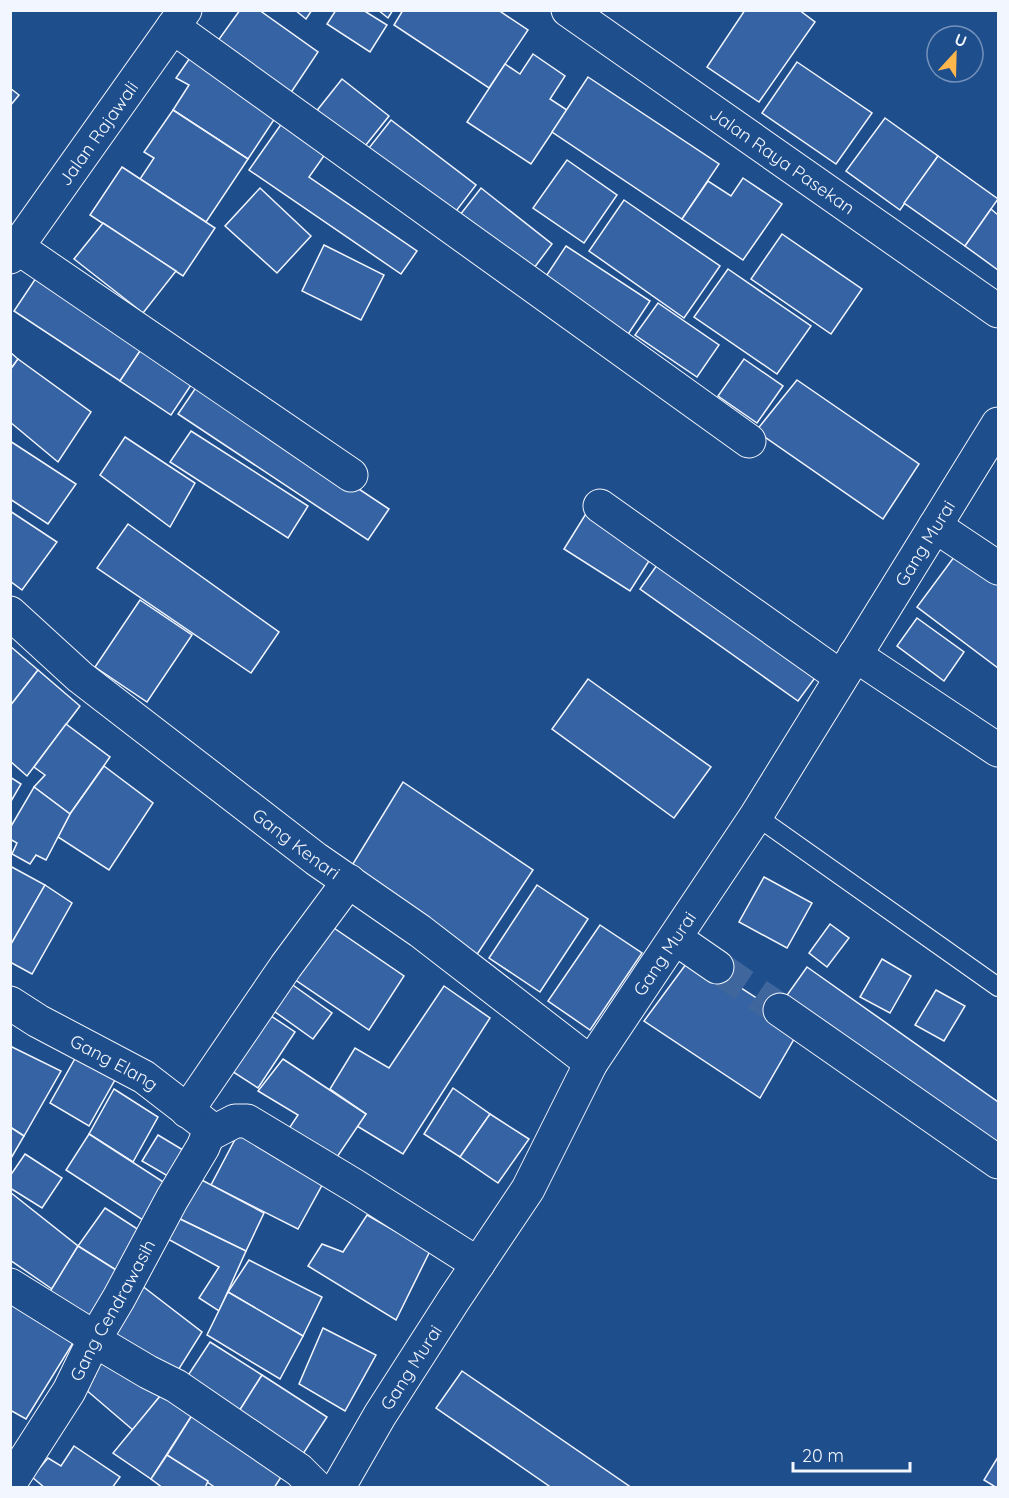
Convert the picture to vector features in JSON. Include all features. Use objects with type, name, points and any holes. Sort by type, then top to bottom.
[{"type":"street","name":"Jalan Raya Pasekan","points":[[568,10],[999,311]]},
{"type":"street","name":"Jalan Rajawali","points":[[14,252],[179,19]]},
{"type":"street","points":[[179,19],[749,441]]},
{"type":"street","points":[[14,252],[351,475]]},
{"type":"street","name":"Gang Murai","points":[[338,1488],[380,1415],[528,1189],[591,1063],[756,816],[999,424]]},
{"type":"street","points":[[600,506],[848,666],[999,750]]},
{"type":"street","points":[[935,526],[999,568]]},
{"type":"street","name":"Gang Kenari","points":[[10,613],[80,677],[223,788],[420,931],[591,1063]]},
{"type":"street","name":"Gang Cendrawasih","points":[[10,1483],[69,1391],[94,1340],[172,1198],[203,1147],[197,1123],[286,966],[349,881]]},
{"type":"street","points":[[675,938],[717,967]]},
{"type":"street","name":"Gang Elang","points":[[10,1003],[38,1021],[144,1077],[197,1123]]},
{"type":"street","points":[[780,1010],[999,1162]]},
{"type":"street","points":[[197,1123],[248,1122],[478,1264]]},
{"type":"street","points":[[10,1285],[84,1331],[94,1340],[148,1372],[177,1386],[299,1470],[317,1488]]},
{"type":"lane","points":[[756,816],[999,987]]},
{"type":"building","points":[[240,10],[259,10],[318,52],[288,97],[212,49]]},
{"type":"building","points":[[295,10],[312,10],[306,19]]},
{"type":"building","points":[[336,10],[363,10],[387,25],[370,52],[327,24]]},
{"type":"building","points":[[378,10],[393,10],[388,18]]},
{"type":"building","points":[[403,10],[498,10],[528,30],[489,88],[394,25]]},
{"type":"building","points":[[745,10],[799,10],[815,22],[759,102],[707,67]]},
{"type":"building","points":[[194,52],[281,109],[248,159],[173,110],[189,85],[176,78]]},
{"type":"building","points":[[533,54],[565,76],[550,99],[567,110],[531,164],[467,122],[505,64],[520,74]]},
{"type":"building","points":[[797,62],[872,113],[836,164],[762,113]]},
{"type":"building","points":[[588,77],[719,164],[682,219],[552,132]]},
{"type":"building","points":[[342,79],[389,116],[358,155],[311,118]]},
{"type":"building","points":[[10,88],[19,95],[10,106]]},
{"type":"building","points":[[173,110],[248,159],[206,222],[140,179],[154,158],[144,152]]},
{"type":"building","points":[[885,118],[938,156],[900,210],[846,171]]},
{"type":"building","points":[[391,120],[476,185],[450,219],[365,153]]},
{"type":"building","points":[[282,123],[326,153],[309,177],[417,251],[401,274],[249,170]]},
{"type":"building","points":[[938,156],[998,199],[965,246],[904,203]]},
{"type":"building","points":[[567,160],[617,195],[584,243],[533,208]]},
{"type":"building","points":[[122,167],[215,228],[183,276],[90,215]]},
{"type":"building","points":[[743,178],[782,204],[743,260],[682,219],[708,181],[731,196]]},
{"type":"building","points":[[260,188],[311,236],[277,273],[225,226]]},
{"type":"building","points":[[481,188],[552,244],[528,276],[456,220]]},
{"type":"building","points":[[624,200],[720,266],[684,318],[589,251]]},
{"type":"building","points":[[991,209],[998,215],[998,270],[965,246]]},
{"type":"building","points":[[103,223],[176,271],[143,313],[74,259]]},
{"type":"building","points":[[782,234],[862,289],[831,334],[751,279]]},
{"type":"building","points":[[324,245],[384,275],[361,320],[302,291]]},
{"type":"building","points":[[566,246],[650,301],[623,342],[539,287]]},
{"type":"building","points":[[728,269],[811,326],[777,374],[694,317]]},
{"type":"building","points":[[38,275],[144,345],[120,381],[14,311]]},
{"type":"building","points":[[658,303],[719,345],[697,377],[635,335]]},
{"type":"building","points":[[144,345],[195,379],[171,415],[120,381]]},
{"type":"building","points":[[10,352],[18,359],[10,370]]},
{"type":"building","points":[[18,359],[91,412],[58,462],[10,422],[10,370]]},
{"type":"building","points":[[744,359],[783,386],[757,423],[718,396]]},
{"type":"building","points":[[797,380],[919,464],[883,519],[756,431]]},
{"type":"building","points":[[199,383],[389,509],[368,540],[178,414]]},
{"type":"building","points":[[191,431],[308,506],[288,538],[170,462]]},
{"type":"building","points":[[125,437],[195,483],[170,527],[100,475]]},
{"type":"building","points":[[10,441],[76,484],[48,524],[10,499]]},
{"type":"building","points":[[10,511],[57,542],[22,590],[10,581]]},
{"type":"building","points":[[587,512],[654,553],[630,591],[564,549]]},
{"type":"building","points":[[128,524],[279,632],[251,673],[97,568]]},
{"type":"building","points":[[960,549],[998,576],[998,668],[917,607]]},
{"type":"building","points":[[662,558],[820,671],[798,701],[640,589]]},
{"type":"building","points":[[140,600],[192,635],[147,702],[95,667]]},
{"type":"building","points":[[917,618],[964,652],[944,681],[897,646]]},
{"type":"building","points":[[10,646],[38,670],[10,706]]},
{"type":"building","points":[[38,670],[80,706],[27,776],[10,761],[10,706]]},
{"type":"building","points":[[588,679],[711,767],[674,818],[552,729]]},
{"type":"building","points":[[66,724],[110,757],[70,814],[34,787],[45,775],[34,767]]},
{"type":"building","points":[[104,766],[153,803],[109,870],[58,837],[70,814]]},
{"type":"building","points":[[10,777],[21,784],[10,803]]},
{"type":"building","points":[[403,782],[533,870],[476,956],[351,867]]},
{"type":"building","points":[[34,787],[70,814],[46,860],[36,855],[30,864],[12,854],[17,843],[10,839],[10,828]]},
{"type":"building","points":[[10,866],[45,885],[10,946]]},
{"type":"building","points":[[764,877],[812,903],[787,948],[739,922]]},
{"type":"building","points":[[45,885],[72,903],[32,974],[10,962],[10,946]]},
{"type":"building","points":[[537,885],[588,919],[540,992],[489,958]]},
{"type":"building","points":[[830,924],[849,938],[827,967],[809,953]]},
{"type":"building","points":[[600,925],[642,953],[590,1030],[548,1001]]},
{"type":"building","points":[[331,926],[404,976],[369,1030],[294,979]]},
{"type":"building","points":[[692,956],[801,1027],[760,1098],[644,1021]]},
{"type":"building","points":[[882,959],[911,976],[890,1013],[860,997]]},
{"type":"building","points":[[807,967],[998,1102],[998,1159],[780,1005]]},
{"type":"building","points":[[290,983],[332,1013],[313,1039],[271,1009]]},
{"type":"building","points":[[444,986],[490,1018],[403,1154],[357,1126],[366,1114],[330,1089],[355,1048],[389,1068]]},
{"type":"building","points":[[936,990],[965,1006],[944,1041],[915,1025]]},
{"type":"building","points":[[262,1010],[295,1032],[258,1088],[224,1066]]},
{"type":"building","points":[[10,1046],[61,1071],[24,1136],[10,1127]]},
{"type":"building","points":[[77,1055],[116,1078],[89,1126],[50,1103]]},
{"type":"building","points":[[283,1059],[366,1114],[333,1163],[286,1133],[298,1115],[258,1091]]},
{"type":"building","points":[[453,1088],[490,1114],[460,1157],[424,1134]]},
{"type":"building","points":[[114,1089],[158,1117],[133,1162],[89,1134]]},
{"type":"building","points":[[490,1114],[529,1139],[498,1183],[460,1157]]},
{"type":"building","points":[[10,1127],[24,1136],[10,1160]]},
{"type":"building","points":[[240,1130],[326,1178],[298,1229],[211,1185]]},
{"type":"building","points":[[89,1134],[168,1185],[149,1224],[66,1170]]},
{"type":"building","points":[[158,1135],[193,1156],[178,1182],[142,1161]]},
{"type":"building","points":[[25,1154],[62,1178],[42,1208],[10,1188],[10,1176]]},
{"type":"building","points":[[198,1178],[264,1213],[246,1251],[178,1218]]},
{"type":"building","points":[[10,1192],[78,1246],[52,1289],[10,1260]]},
{"type":"building","points":[[105,1208],[139,1230],[116,1270],[78,1246]]},
{"type":"building","points":[[367,1215],[430,1251],[396,1320],[308,1266],[322,1244],[343,1252]]},
{"type":"building","points":[[178,1218],[246,1251],[219,1311],[199,1298],[219,1267],[166,1238]]},
{"type":"building","points":[[78,1246],[116,1270],[86,1329],[43,1303]]},
{"type":"building","points":[[249,1260],[322,1297],[303,1336],[228,1292]]},
{"type":"building","points":[[141,1285],[202,1332],[172,1380],[113,1336]]},
{"type":"building","points":[[228,1292],[303,1336],[280,1379],[207,1335]]},
{"type":"building","points":[[10,1298],[76,1338],[26,1419],[10,1410]]},
{"type":"building","points":[[323,1328],[376,1355],[345,1411],[299,1384]]},
{"type":"building","points":[[210,1342],[262,1375],[236,1416],[183,1383]]},
{"type":"building","points":[[102,1353],[161,1395],[133,1430],[85,1389],[95,1376],[87,1370]]},
{"type":"building","points":[[462,1371],[632,1488],[552,1488],[436,1408]]},
{"type":"building","points":[[262,1375],[327,1417],[301,1457],[236,1416]]},
{"type":"building","points":[[161,1395],[196,1409],[151,1479],[113,1453]]},
{"type":"building","points":[[196,1409],[287,1468],[274,1488],[216,1488],[167,1455]]},
{"type":"building","points":[[74,1446],[120,1477],[112,1488],[45,1488],[32,1477],[48,1458],[61,1466]]},
{"type":"building","points":[[167,1455],[208,1481],[205,1488],[163,1488],[151,1479]]},
{"type":"building","points":[[998,1457],[998,1488],[997,1488],[984,1480]]},
{"type":"tunnel","points":[[717,967],[780,1010]]}]
